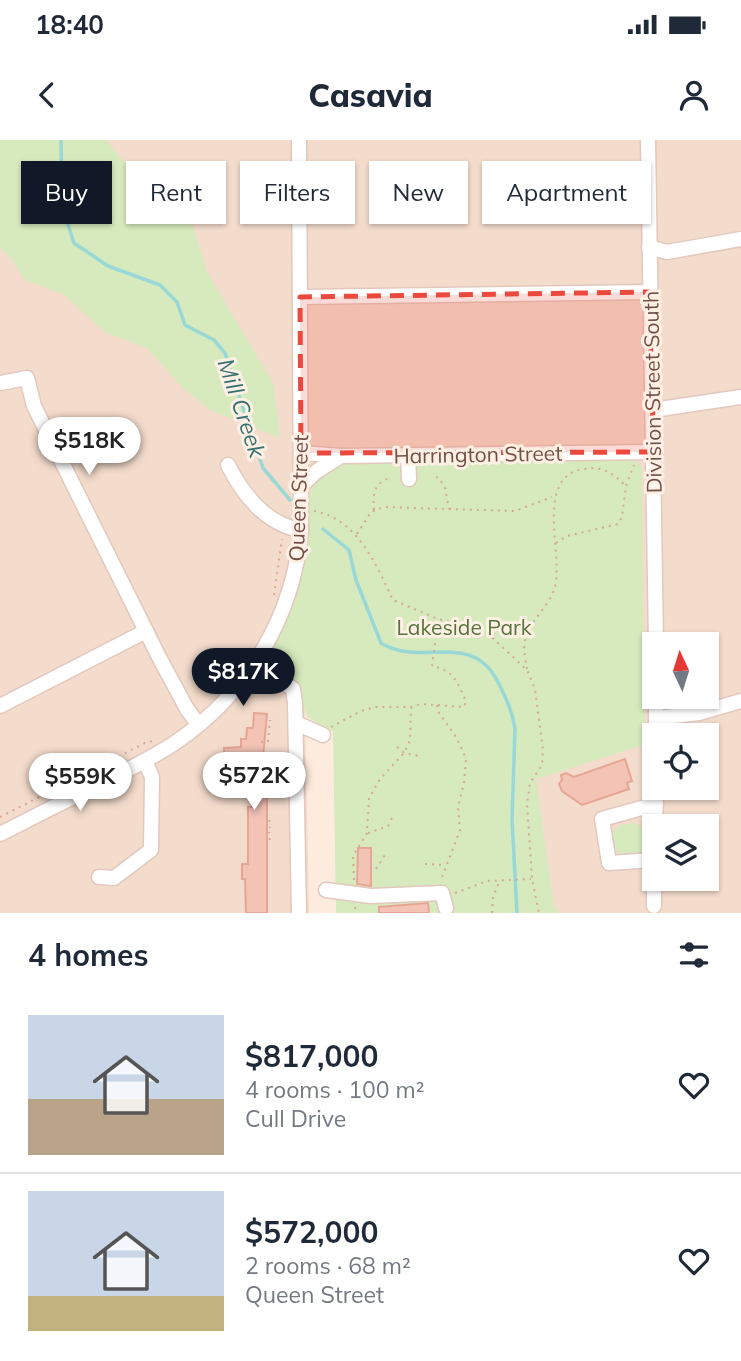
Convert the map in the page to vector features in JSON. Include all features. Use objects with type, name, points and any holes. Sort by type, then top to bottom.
[{"type":"street","name":"Queen Street","points":[[0,834],[145,761],[179,740],[233,692],[256,663],[288,598],[297,566],[301,530],[299,140]]},
{"type":"street","name":"Division Street South","points":[[648,140],[656,632]]},
{"type":"street","points":[[649,247],[667,252],[741,239]]},
{"type":"street","points":[[300,297],[649,292]]},
{"type":"street","points":[[0,383],[27,378],[34,406],[146,631],[181,698],[198,724]]},
{"type":"street","points":[[653,410],[741,397]]},
{"type":"street","name":"Harrington Street","points":[[301,453],[341,456],[654,452]]},
{"type":"street","points":[[408,455],[409,479]]},
{"type":"street","points":[[301,486],[317,471],[341,456]]},
{"type":"street","points":[[228,466],[230,482],[259,509],[290,529],[301,530]]},
{"type":"street","points":[[0,706],[146,631]]},
{"type":"street","points":[[256,663],[293,689],[299,913]]},
{"type":"street","points":[[656,718],[699,713],[741,701]]},
{"type":"street","points":[[656,709],[656,723]]},
{"type":"street","points":[[296,723],[326,731]]},
{"type":"street","points":[[99,877],[114,878],[151,850],[152,777],[145,761]]},
{"type":"street","points":[[656,800],[656,814]]},
{"type":"street","points":[[642,861],[609,863],[602,819],[656,804]]},
{"type":"street","points":[[326,890],[398,896],[442,893],[446,908]]},
{"type":"street","points":[[654,891],[654,906]]},
{"type":"path","points":[[556,544],[567,536],[618,524],[622,517],[626,486],[636,461]]},
{"type":"path","points":[[539,913],[532,879],[527,804],[530,783],[541,765],[543,750],[524,645],[527,633],[552,599],[556,580],[554,497],[565,475],[572,470],[597,467],[608,470],[626,486]]},
{"type":"path","points":[[436,477],[445,488],[450,510]]},
{"type":"path","points":[[374,511],[373,495],[379,482],[387,479]]},
{"type":"path","points":[[357,535],[371,512],[383,508],[515,511],[554,497]]},
{"type":"path","points":[[310,511],[332,517],[357,535],[373,559],[393,600],[438,619],[487,633],[527,670]]},
{"type":"path","points":[[274,596],[283,532]]},
{"type":"path","points":[[326,731],[361,711],[375,707],[411,707],[421,704],[464,706],[466,701],[453,674],[432,666],[438,619]]},
{"type":"path","points":[[437,705],[466,758],[458,807],[460,830],[440,882],[442,893],[459,892],[488,880],[532,879]]},
{"type":"path","points":[[355,894],[352,856],[367,833],[369,798],[380,779],[404,753],[410,740],[411,707]]},
{"type":"path","points":[[261,743],[268,742],[270,720]]},
{"type":"path","points":[[0,817],[145,743],[162,738]]},
{"type":"path","points":[[397,747],[404,753],[419,756]]},
{"type":"path","points":[[265,816],[269,816],[270,828]]},
{"type":"path","points":[[367,833],[388,826],[392,818]]},
{"type":"path","points":[[266,843],[270,843],[269,832]]},
{"type":"path","points":[[376,869],[385,855]]},
{"type":"path","points":[[425,864],[447,865]]},
{"type":"path","points":[[492,913],[493,897],[502,879]]},
{"type":"highlighted area","points":[[649,292],[654,452],[301,453],[300,297]]},
{"type":"shaded area","points":[[0,140],[741,140],[741,913],[560,913],[554,906],[535,779],[642,745],[642,800],[719,800],[719,723],[645,723],[642,709],[719,709],[719,632],[642,632],[642,709],[308,526],[302,575],[295,600],[268,657],[300,691],[305,703],[309,913],[0,913]]},
{"type":"green space","points":[[0,140],[106,140],[126,164],[126,224],[189,224],[194,228],[207,272],[273,383],[280,438],[210,410],[184,389],[147,348],[105,332],[63,294],[25,280],[0,247]]},
{"type":"green space","name":"Lakeside Park","points":[[622,457],[635,460],[642,468],[642,709],[645,723],[642,723],[642,746],[536,779],[554,906],[560,913],[336,913],[333,732],[307,717],[300,691],[271,666],[268,657],[287,619],[301,578],[311,491],[321,476],[348,463]]},
{"type":"green space","points":[[636,823],[641,827],[642,852],[630,855],[614,849],[610,836],[623,825]]},
{"type":"building","points":[[254,713],[267,714],[263,757],[266,757],[267,768],[267,913],[246,913],[242,864],[248,864],[248,807],[253,807],[250,771],[225,772],[224,748],[241,747],[241,739],[246,739],[247,728],[253,728]]},
{"type":"building","points":[[625,759],[632,781],[627,783],[629,789],[582,805],[562,791],[559,784],[561,775],[566,773],[574,777]]},
{"type":"building","points":[[358,848],[371,848],[371,886],[357,884]]},
{"type":"building","points":[[428,903],[429,913],[379,913],[379,907]]},
{"type":"waterway","name":"Mill Creek","points":[[61,140],[62,207],[74,243],[108,266],[160,285],[177,302],[185,325],[214,340],[225,353],[263,468],[290,500]]},
{"type":"waterway","name":"Mill Creek","points":[[323,529],[349,550],[356,580],[381,643],[396,650],[460,653],[474,657],[487,666],[498,682],[515,728],[512,819],[517,913]]}]
